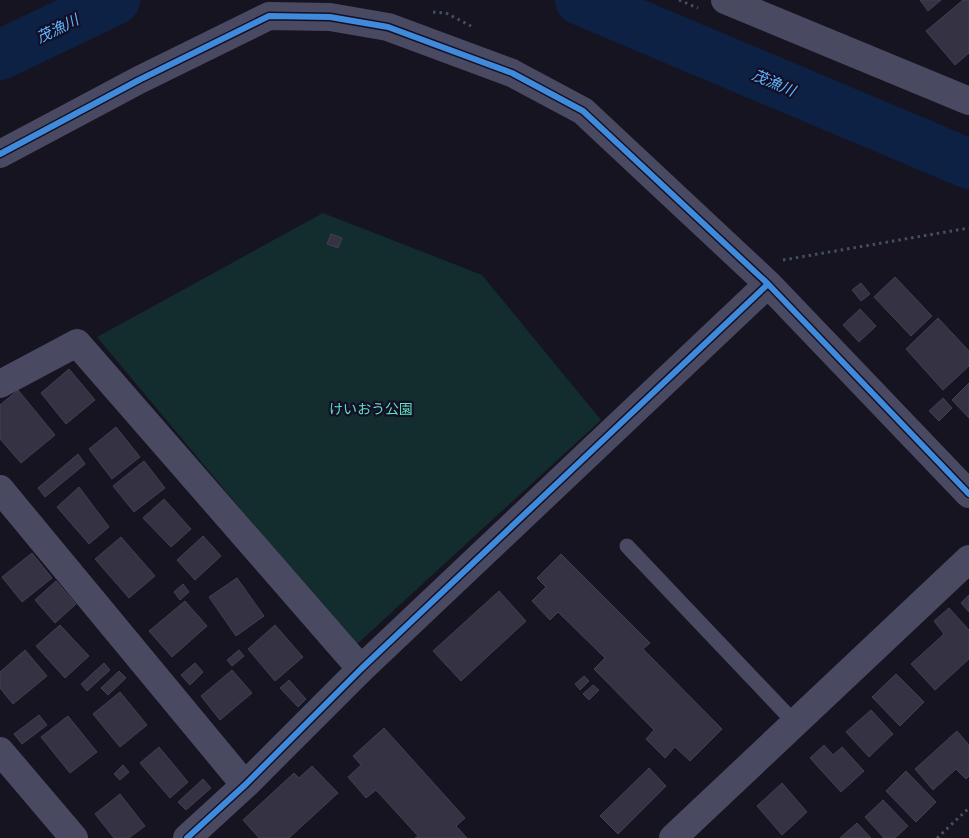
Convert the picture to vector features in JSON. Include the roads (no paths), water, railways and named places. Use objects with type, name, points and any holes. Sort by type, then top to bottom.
[{"type":"street","points":[[725,0],[969,101]]},
{"type":"street","points":[[0,154],[139,80],[269,16],[330,16],[388,27],[503,70],[582,111],[768,284],[969,494]]},
{"type":"street","points":[[187,838],[246,785],[361,669],[768,284]]},
{"type":"street","points":[[0,384],[78,343],[361,669]]},
{"type":"street","points":[[0,489],[246,785]]},
{"type":"street","points":[[672,838],[969,559]]},
{"type":"street","points":[[0,751],[74,838]]},
{"type":"lane","points":[[627,546],[795,723]]},
{"type":"waterway","name":"茂漁川","points":[[0,55],[115,0]]},
{"type":"waterway","name":"茂漁川","points":[[580,0],[969,164]]},
{"type":"park label","name":"けいおう公園","points":[[371,408]]}]
